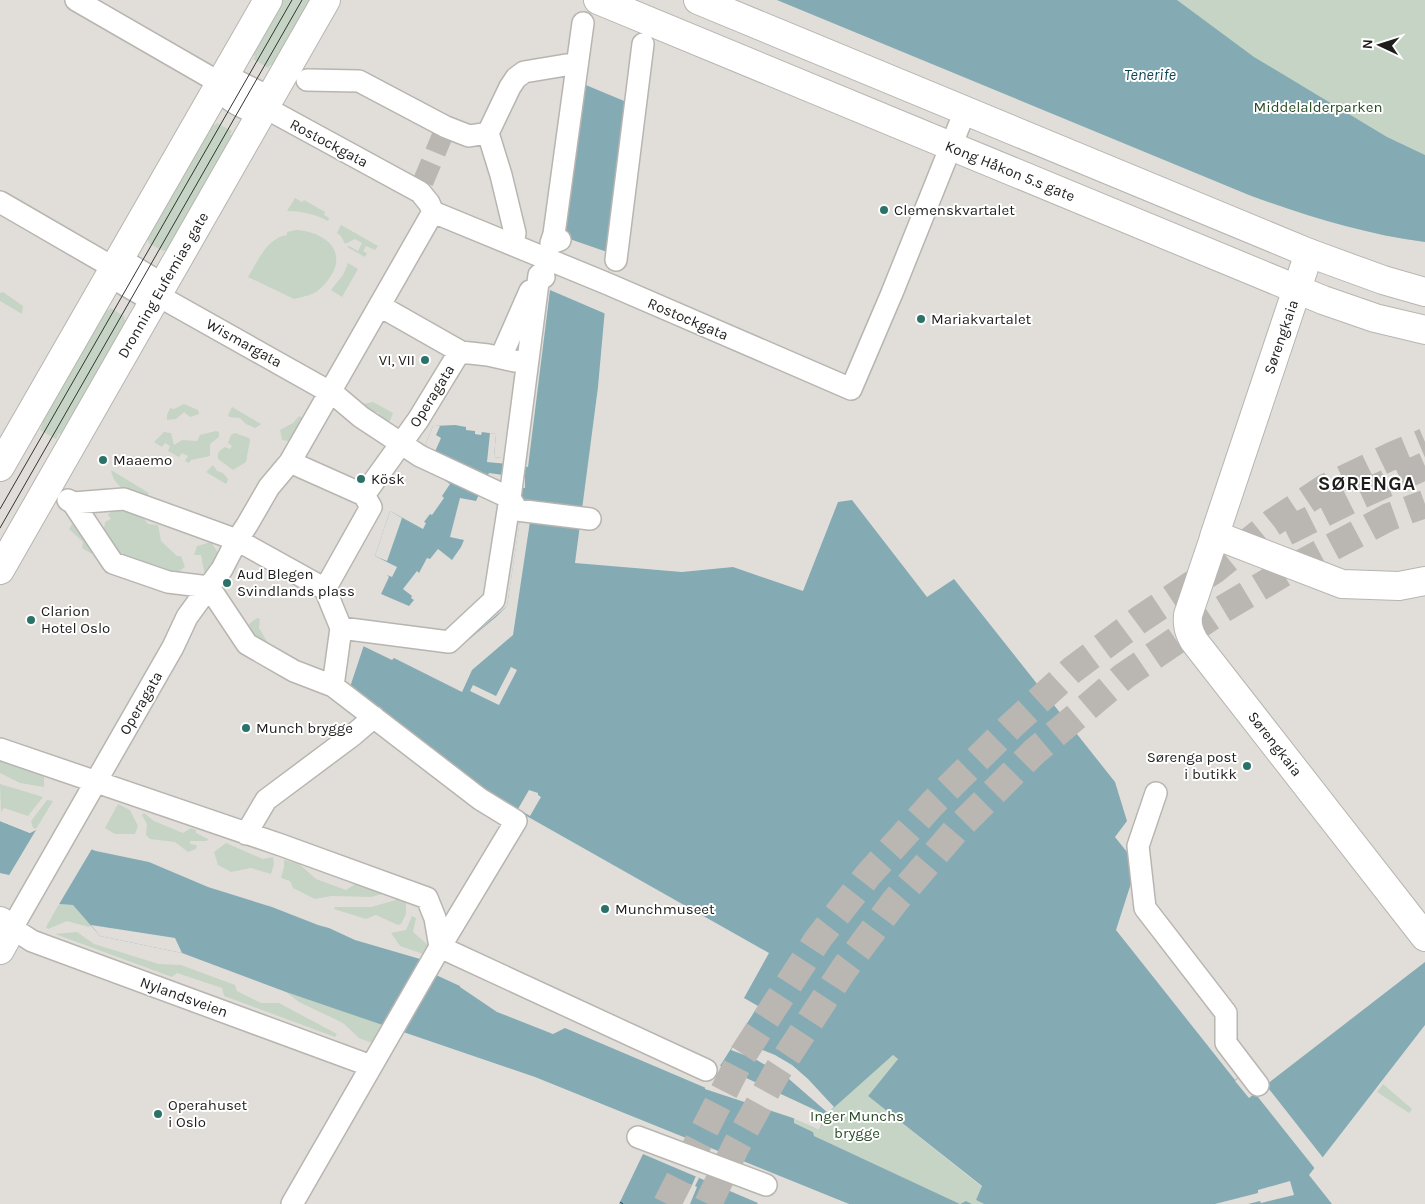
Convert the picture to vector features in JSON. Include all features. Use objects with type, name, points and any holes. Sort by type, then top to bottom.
[{"type":"main road","points":[[0,467],[268,0]]},
{"type":"main road","name":"Dronning Eufemias gate","points":[[0,570],[326,0]]},
{"type":"main road","name":"Kong Håkon 5.s gate","points":[[598,0],[1297,289],[1375,318],[1425,330]]},
{"type":"main road","points":[[698,0],[1309,253],[1383,280],[1425,292]]},
{"type":"main road","name":"Sørengkaia","points":[[1309,253],[1188,615],[1188,628],[1198,647],[1425,937]]},
{"type":"main road","points":[[1358,271],[1425,273]]},
{"type":"main road","points":[[1214,536],[1342,584],[1399,586],[1425,581]]},
{"type":"street","name":"Rostockgata","points":[[76,0],[220,83],[233,79],[261,93],[264,107],[419,185],[433,212],[850,389],[892,293],[965,110]]},
{"type":"street","points":[[560,240],[551,243],[554,234],[583,24]]},
{"type":"street","points":[[616,260],[643,44]]},
{"type":"street","points":[[513,245],[515,233],[501,175],[488,133],[516,78],[524,72],[566,65],[577,66]]},
{"type":"street","points":[[307,80],[359,80],[446,127],[469,136],[488,133]]},
{"type":"street","name":"Wismargata","points":[[0,202],[114,268],[118,281],[146,297],[158,294],[330,392]]},
{"type":"street","name":"Operagata","points":[[4,933],[29,898],[75,818],[105,785],[187,617],[222,569],[269,487],[290,462],[433,212]]},
{"type":"street","points":[[341,628],[408,640],[449,642],[494,600],[506,565],[516,504],[514,471],[527,364],[542,271],[501,357]]},
{"type":"street","name":"Operagata","points":[[364,495],[418,420],[461,352],[380,306]]},
{"type":"street","points":[[461,352],[501,357],[527,364]]},
{"type":"street","name":"Operagata","points":[[330,392],[361,417],[420,456],[483,485],[516,504],[590,519]]},
{"type":"street","points":[[290,462],[364,495],[371,506],[325,589]]},
{"type":"street","points":[[292,1204],[440,947],[516,821],[480,799],[333,686],[294,671],[247,644],[209,587],[168,582],[112,563],[71,502],[124,499],[242,533],[325,589],[341,628],[333,686]]},
{"type":"street","points":[[246,834],[266,800],[374,717]]},
{"type":"street","points":[[0,749],[426,898],[435,918],[440,947]]},
{"type":"street","points":[[1156,793],[1138,846],[1145,908],[1226,1013],[1226,1043],[1258,1086]]},
{"type":"street","name":"Nylandsveien","points":[[4,933],[375,1059]]},
{"type":"street","points":[[440,947],[706,1070]]},
{"type":"street","points":[[638,1137],[766,1185]]},
{"type":"green space","points":[[278,0],[316,0],[276,68],[270,65],[268,68],[253,59],[255,56],[248,52]]},
{"type":"green space","name":"Tenerife","points":[[777,0],[1425,0],[1425,242],[1402,239],[1336,223],[1249,195]]},
{"type":"green space","points":[[208,122],[215,125],[217,123],[232,131],[230,134],[237,138],[170,253],[163,251],[148,243],[149,241],[142,237]]},
{"type":"green space","points":[[295,198],[302,202],[304,200],[325,212],[324,215],[329,218],[328,221],[308,213],[287,211]]},
{"type":"green space","points":[[341,225],[378,246],[375,250],[366,246],[363,251],[367,253],[365,257],[347,247],[349,246],[358,251],[362,243],[355,239],[345,244],[337,233]]},
{"type":"green space","points":[[296,230],[314,234],[329,242],[334,248],[336,264],[332,274],[319,290],[294,299],[248,277],[259,257],[269,245],[280,237],[287,235],[287,232]]},
{"type":"green space","points":[[348,263],[358,269],[342,297],[331,290],[343,275]]},
{"type":"green space","points":[[3,292],[23,306],[22,314],[0,301],[0,293]]},
{"type":"green space","points":[[102,307],[109,310],[111,308],[125,317],[124,319],[130,323],[66,437],[59,433],[56,439],[40,430],[43,423],[37,420]]},
{"type":"green space","points":[[373,402],[393,413],[390,421],[378,418],[379,413],[359,405]]},
{"type":"green space","points":[[184,404],[198,410],[199,414],[190,417],[184,412],[176,419],[167,420],[170,408],[174,409]]},
{"type":"green space","points":[[232,407],[261,424],[255,428],[246,424],[240,418],[229,417],[228,415]]},
{"type":"green space","points":[[299,416],[303,418],[295,434],[288,441],[282,440],[280,430],[293,423]]},
{"type":"green space","points":[[164,432],[171,433],[174,445],[182,440],[197,441],[200,435],[219,432],[219,437],[210,444],[210,456],[191,460],[189,463],[185,461],[188,456],[182,453],[179,457],[168,451],[170,446],[165,443],[162,447],[154,442]]},
{"type":"green space","points":[[235,433],[250,440],[246,462],[233,470],[218,459],[218,455],[225,447],[230,449],[232,446],[228,443],[231,435]]},
{"type":"green space","points":[[213,465],[217,471],[223,473],[228,479],[226,484],[206,472]]},
{"type":"green space","points":[[111,470],[149,493],[146,500],[119,486]]},
{"type":"green space","points":[[118,504],[135,507],[148,524],[158,525],[161,541],[177,556],[181,556],[185,567],[170,578],[110,553],[103,536],[105,522],[111,519],[108,515]]},
{"type":"green space","points":[[72,524],[82,528],[93,551],[92,554],[82,548],[83,542],[69,529]]},
{"type":"green space","points":[[211,542],[223,561],[205,576],[201,555],[194,555],[197,546]]},
{"type":"green space","points":[[257,618],[260,619],[259,628],[269,645],[258,646],[249,624]]},
{"type":"green space","points":[[0,760],[44,776],[44,787],[20,783],[0,773]]},
{"type":"green space","points":[[0,784],[43,797],[28,816],[4,808],[1,812]]},
{"type":"green space","points":[[47,800],[53,801],[36,829],[33,828],[31,821]]},
{"type":"green space","points":[[118,804],[130,810],[138,826],[135,834],[115,834],[105,828]]},
{"type":"green space","points":[[144,813],[154,821],[183,833],[191,828],[208,839],[207,841],[190,841],[190,844],[197,845],[196,849],[188,852],[175,842],[150,839],[146,835],[147,824],[142,815]]},
{"type":"green space","points":[[226,843],[263,859],[273,857],[274,864],[271,874],[251,868],[231,872],[218,865],[214,852]]},
{"type":"green space","points":[[284,860],[298,863],[316,879],[346,890],[360,881],[386,893],[371,897],[331,896],[315,899],[293,888],[290,881],[281,878]]},
{"type":"green space","points":[[403,898],[406,901],[406,914],[401,924],[398,925],[376,915],[366,919],[334,909],[335,907],[371,907]]},
{"type":"green space","points":[[59,904],[73,905],[91,925],[89,927],[67,921],[48,929],[46,927]]},
{"type":"green space","points":[[412,916],[416,918],[413,932],[428,945],[423,954],[400,946],[391,933],[406,930]]},
{"type":"green space","points":[[77,932],[94,944],[159,964],[181,965],[235,985],[237,991],[261,1003],[279,1003],[337,1034],[335,1037],[224,996],[222,988],[177,973],[172,977],[55,934]]},
{"type":"green space","points":[[286,992],[383,1024],[372,1043],[359,1038],[343,1023],[299,1002]]},
{"type":"green space","name":"Inger Munchs brygge","points":[[893,1055],[898,1059],[868,1096],[982,1187],[976,1200],[984,1204],[972,1204],[966,1201],[960,1204],[813,1136],[813,1132],[794,1123],[793,1118],[819,1129],[828,1113]]},
{"type":"green space","points":[[1383,1084],[1412,1109],[1409,1113],[1377,1092]]},
{"type":"water","name":"Tenerife","points":[[777,0],[1177,0],[1254,57],[1387,137],[1425,155],[1425,242],[1402,239],[1336,223],[1249,195]]},
{"type":"water","points":[[581,83],[629,103],[610,253],[598,387],[575,563],[682,572],[733,567],[803,591],[838,502],[852,500],[927,597],[954,579],[1115,782],[1127,821],[1115,837],[1135,862],[1139,875],[1133,905],[1219,1014],[1240,1076],[1235,1081],[1249,1098],[1425,962],[1425,1025],[1309,1175],[1332,1204],[984,1204],[976,1200],[982,1186],[868,1096],[898,1059],[893,1055],[828,1113],[819,1130],[794,1118],[794,1123],[813,1132],[814,1136],[960,1204],[849,1204],[535,1077],[286,992],[182,953],[100,936],[73,905],[59,904],[9,875],[0,873],[0,821],[30,833],[36,829],[96,851],[149,862],[208,887],[272,907],[329,928],[355,940],[420,959],[436,975],[460,986],[497,1012],[553,1034],[565,1028],[706,1088],[758,1006],[744,998],[769,953],[484,792],[348,693],[367,636],[455,651],[507,606],[522,507],[520,488],[525,488],[525,478],[489,473],[476,501],[460,498],[450,537],[464,540],[461,547],[452,560],[438,549],[430,559],[427,558],[419,573],[417,571],[403,589],[414,600],[409,606],[381,594],[389,577],[387,575],[392,577],[397,567],[375,556],[390,511],[423,529],[426,523],[424,522],[430,514],[432,515],[444,498],[442,496],[450,484],[418,462],[433,426],[455,425],[466,427],[466,430],[475,431],[475,434],[481,435],[482,432],[496,434],[494,457],[509,459]]},
{"type":"water","points":[[643,1154],[758,1203],[619,1204]]},
{"type":"water","points":[[966,1201],[972,1204],[960,1204]]},
{"type":"pier","points":[[561,236],[610,253],[606,314],[550,290],[528,467],[521,466],[541,286]]},
{"type":"pier","points":[[433,426],[440,426],[436,435],[441,438],[433,456],[418,462]]},
{"type":"pier","points":[[490,433],[496,434],[494,457],[509,459],[508,464],[487,462]]},
{"type":"pier","points":[[522,506],[532,508],[513,635],[472,670],[462,692],[394,658],[392,660],[363,646],[367,636],[455,651],[496,617],[507,606]]},
{"type":"pier","points":[[390,511],[402,518],[387,561],[375,556]]},
{"type":"pier","points":[[511,667],[517,670],[499,705],[470,691],[473,685],[496,696]]},
{"type":"pier","points":[[529,790],[538,793],[541,797],[530,816],[518,809]]},
{"type":"pier","points":[[0,819],[30,830],[38,827],[93,847],[58,906],[8,877],[36,830],[30,833],[0,821]]},
{"type":"pier","points":[[1135,871],[1139,875],[1133,905],[1219,1014],[1240,1076],[1235,1080],[1116,930]]},
{"type":"pier","points":[[91,925],[175,938],[182,953],[100,936]]},
{"type":"pier","points":[[737,1040],[775,1055],[792,1065],[834,1107],[828,1113],[789,1079],[755,1059],[731,1050]]},
{"type":"pier","points":[[716,1064],[826,1115],[819,1130],[793,1118],[705,1089],[705,1085]]},
{"type":"pier","points":[[1265,1084],[1324,1159],[1316,1170],[1254,1092]]},
{"type":"pier","points":[[696,1176],[699,1178],[690,1204],[679,1204],[688,1184],[692,1185]]},
{"type":"pier","points":[[1290,1181],[1294,1195],[1261,1203],[1260,1201],[1248,1204],[1215,1204],[1258,1193],[1258,1190]]},
{"type":"tunnel","points":[[423,182],[446,127]]},
{"type":"tunnel","points":[[667,1204],[742,1056],[818,939],[868,875],[932,804],[1010,727],[1072,670],[1139,620],[1214,570],[1272,523],[1325,488],[1425,442]]},
{"type":"tunnel","points":[[1286,532],[1356,497],[1425,466]]},
{"type":"tunnel","points":[[708,1204],[736,1146],[778,1070],[844,969],[895,901],[957,829],[1034,752],[1124,676],[1218,612],[1285,572],[1389,517],[1425,504]]},
{"type":"tram line","points":[[0,509],[292,0]]},
{"type":"tram line","points":[[0,528],[302,0]]},
{"type":"place","name":"Clemenskvartalet","points":[[884,210]]},
{"type":"place","name":"Mariakvartalet","points":[[921,319]]},
{"type":"place","name":"VI, VII","points":[[425,360]]},
{"type":"place","name":"Maaemo","points":[[103,460]]},
{"type":"place","name":"Kösk","points":[[361,479]]},
{"type":"place","name":"Aud Blegen Svindlands plass","points":[[227,583]]},
{"type":"place","name":"Clarion Hotel Oslo","points":[[31,620]]},
{"type":"place","name":"Munch brygge","points":[[246,728]]},
{"type":"place","name":"Sørenga post i butikk","points":[[1247,766]]},
{"type":"place","name":"Munchmuseet","points":[[605,909]]},
{"type":"place","name":"Operahuset i Oslo","points":[[158,1114]]},
{"type":"district","name":"SØRENGA","points":[[1367,483]]},
{"type":"park label","name":"Middelalderparken","points":[[1318,107]]}]
